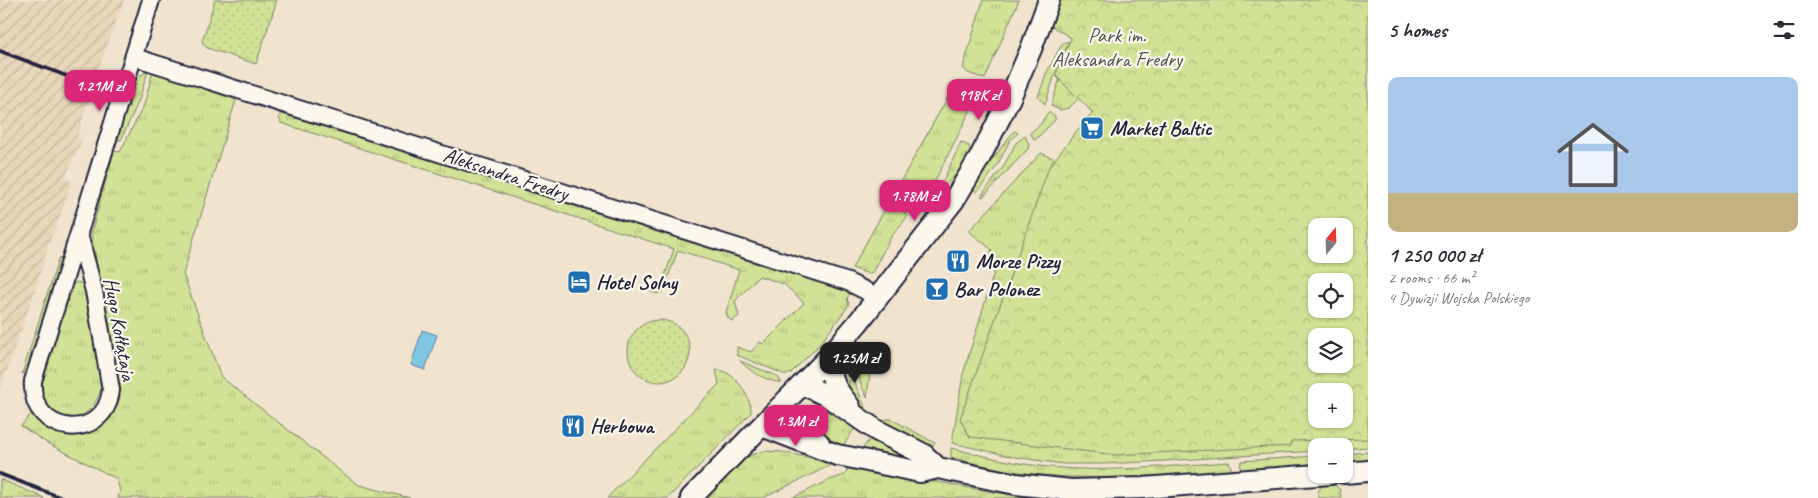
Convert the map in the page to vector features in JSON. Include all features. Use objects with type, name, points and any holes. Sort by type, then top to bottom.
[{"type":"street","name":"Hugo Kołłątaja","points":[[79,234],[94,291],[111,390],[108,403],[102,413],[87,424],[74,427],[59,425],[42,414],[35,402],[32,388],[35,373],[151,0]]},
{"type":"street","points":[[691,498],[826,360],[954,200],[965,184],[1010,98],[1050,0]]},
{"type":"street","name":"Aleksandra Fredry","points":[[134,57],[848,282],[866,291],[875,299]]},
{"type":"street","points":[[826,360],[836,388],[860,420]]},
{"type":"street","points":[[803,384],[827,396],[860,420],[923,454],[938,468]]},
{"type":"street","points":[[779,408],[815,440],[837,455]]},
{"type":"street","points":[[762,426],[837,455],[920,472],[938,468],[1016,484],[1071,490],[1143,488],[1308,476]]},
{"type":"street","points":[[1353,472],[1368,471]]},
{"type":"shaded area","points":[[0,0],[124,0],[98,70],[77,138],[82,140],[65,178],[72,181],[55,231],[53,231],[34,294],[0,389]]},
{"type":"green space","points":[[215,0],[277,0],[256,64],[207,48],[202,42]]},
{"type":"green space","points":[[983,0],[1019,0],[985,79],[968,73],[963,68]]},
{"type":"green space","name":"Park im. Aleksandra Fredry","points":[[1059,0],[1368,0],[1368,439],[1308,438],[1308,441],[1291,441],[1291,446],[1115,455],[970,437],[960,419],[1049,167],[1093,113],[1055,75],[1071,38],[1050,25]]},
{"type":"green space","points":[[1069,42],[1045,104],[1038,97],[1046,74],[1062,44]]},
{"type":"green space","points":[[148,71],[139,100],[121,140],[117,140],[136,78]]},
{"type":"green space","points":[[153,71],[236,100],[183,274],[221,377],[359,485],[410,498],[118,498],[120,492],[117,479],[47,443],[21,426],[32,413],[53,431],[66,434],[80,433],[107,417],[115,405],[118,394],[118,381],[91,233],[114,151],[120,152],[144,105]]},
{"type":"green space","points":[[1060,78],[1098,79],[1069,108],[1060,110],[1051,106]]},
{"type":"green space","points":[[971,86],[979,93],[934,183],[917,204],[912,201],[903,212],[908,216],[891,237],[872,273],[869,274],[852,268],[949,95]]},
{"type":"green space","points":[[281,112],[847,290],[851,293],[847,298],[849,305],[820,344],[791,373],[786,375],[737,355],[737,347],[751,352],[760,342],[763,344],[804,303],[784,284],[759,276],[735,301],[739,316],[732,321],[728,318],[726,312],[739,270],[678,250],[663,291],[654,293],[648,289],[661,287],[674,249],[281,123],[279,117]]},
{"type":"green space","points":[[1048,112],[1055,116],[1055,120],[1035,140],[1030,133],[1040,125]]},
{"type":"green space","points":[[1014,131],[1018,133],[1010,140],[997,166],[977,192],[973,189],[984,170]]},
{"type":"green space","points":[[1025,136],[1029,144],[1028,149],[983,197],[981,196],[1002,169],[1016,143]]},
{"type":"green space","points":[[961,142],[969,146],[969,157],[960,170],[938,192]]},
{"type":"green space","points":[[1041,153],[1055,159],[1049,167],[1308,411],[1308,428],[1353,428],[1353,425],[1368,436],[1368,447],[1353,448],[1353,438],[1308,438],[1308,452],[1163,461],[1063,464],[1014,457],[952,443],[963,374],[996,266],[985,258],[992,250],[969,231]]},
{"type":"green space","points":[[59,257],[61,263],[28,371],[22,374]]},
{"type":"green space","points":[[77,282],[83,284],[87,292],[102,380],[98,398],[89,410],[78,417],[66,418],[55,414],[46,406],[42,392],[42,375],[68,290]]},
{"type":"green space","points":[[659,320],[676,325],[681,329],[685,334],[690,351],[685,368],[681,373],[676,377],[659,382],[642,377],[637,373],[633,368],[628,351],[633,334],[637,329],[642,325]]},
{"type":"green space","points":[[857,340],[863,345],[854,362],[853,374],[864,405],[865,414],[854,397],[848,378],[848,358]]},
{"type":"green space","points":[[867,350],[872,356],[867,397],[861,385],[859,373],[863,356]]},
{"type":"green space","points":[[740,361],[777,376],[782,383],[759,375]]},
{"type":"green space","points":[[716,370],[729,374],[740,385],[748,399],[751,413],[668,498],[607,498],[719,384]]},
{"type":"green space","points":[[813,406],[856,427],[841,448],[818,434],[813,428],[808,417],[808,410]]},
{"type":"green space","points":[[887,419],[891,419],[935,443],[930,450],[880,424]]},
{"type":"green space","points":[[872,436],[922,462],[860,452]]},
{"type":"green space","points":[[951,448],[1012,462],[1071,469],[1162,467],[1229,462],[1232,471],[1132,477],[1041,475],[996,468],[951,457]]},
{"type":"green space","points":[[763,451],[782,452],[833,462],[829,466],[763,498],[703,498],[737,464]]},
{"type":"green space","points":[[1368,452],[1368,461],[1353,462],[1353,453]]},
{"type":"green space","points":[[1308,457],[1308,466],[1240,471],[1241,461]]},
{"type":"green space","points":[[849,466],[1032,498],[792,498],[832,479],[845,475]]},
{"type":"green space","points":[[0,479],[44,498],[0,498]]},
{"type":"green space","points":[[1335,485],[1340,490],[1341,498],[1318,498],[1318,491],[1322,486]]},
{"type":"water","points":[[422,330],[437,335],[425,370],[411,365]]},
{"type":"railway","points":[[0,51],[72,78]]},
{"type":"railway","points":[[0,474],[62,498]]},
{"type":"place","name":"Market Baltic","points":[[1092,128]]},
{"type":"place","name":"Morze Pizzy","points":[[958,261]]},
{"type":"place","name":"Hotel Solny","points":[[579,282]]},
{"type":"place","name":"Bar Polonez","points":[[937,289]]},
{"type":"place","name":"Herbowa","points":[[573,426]]}]
